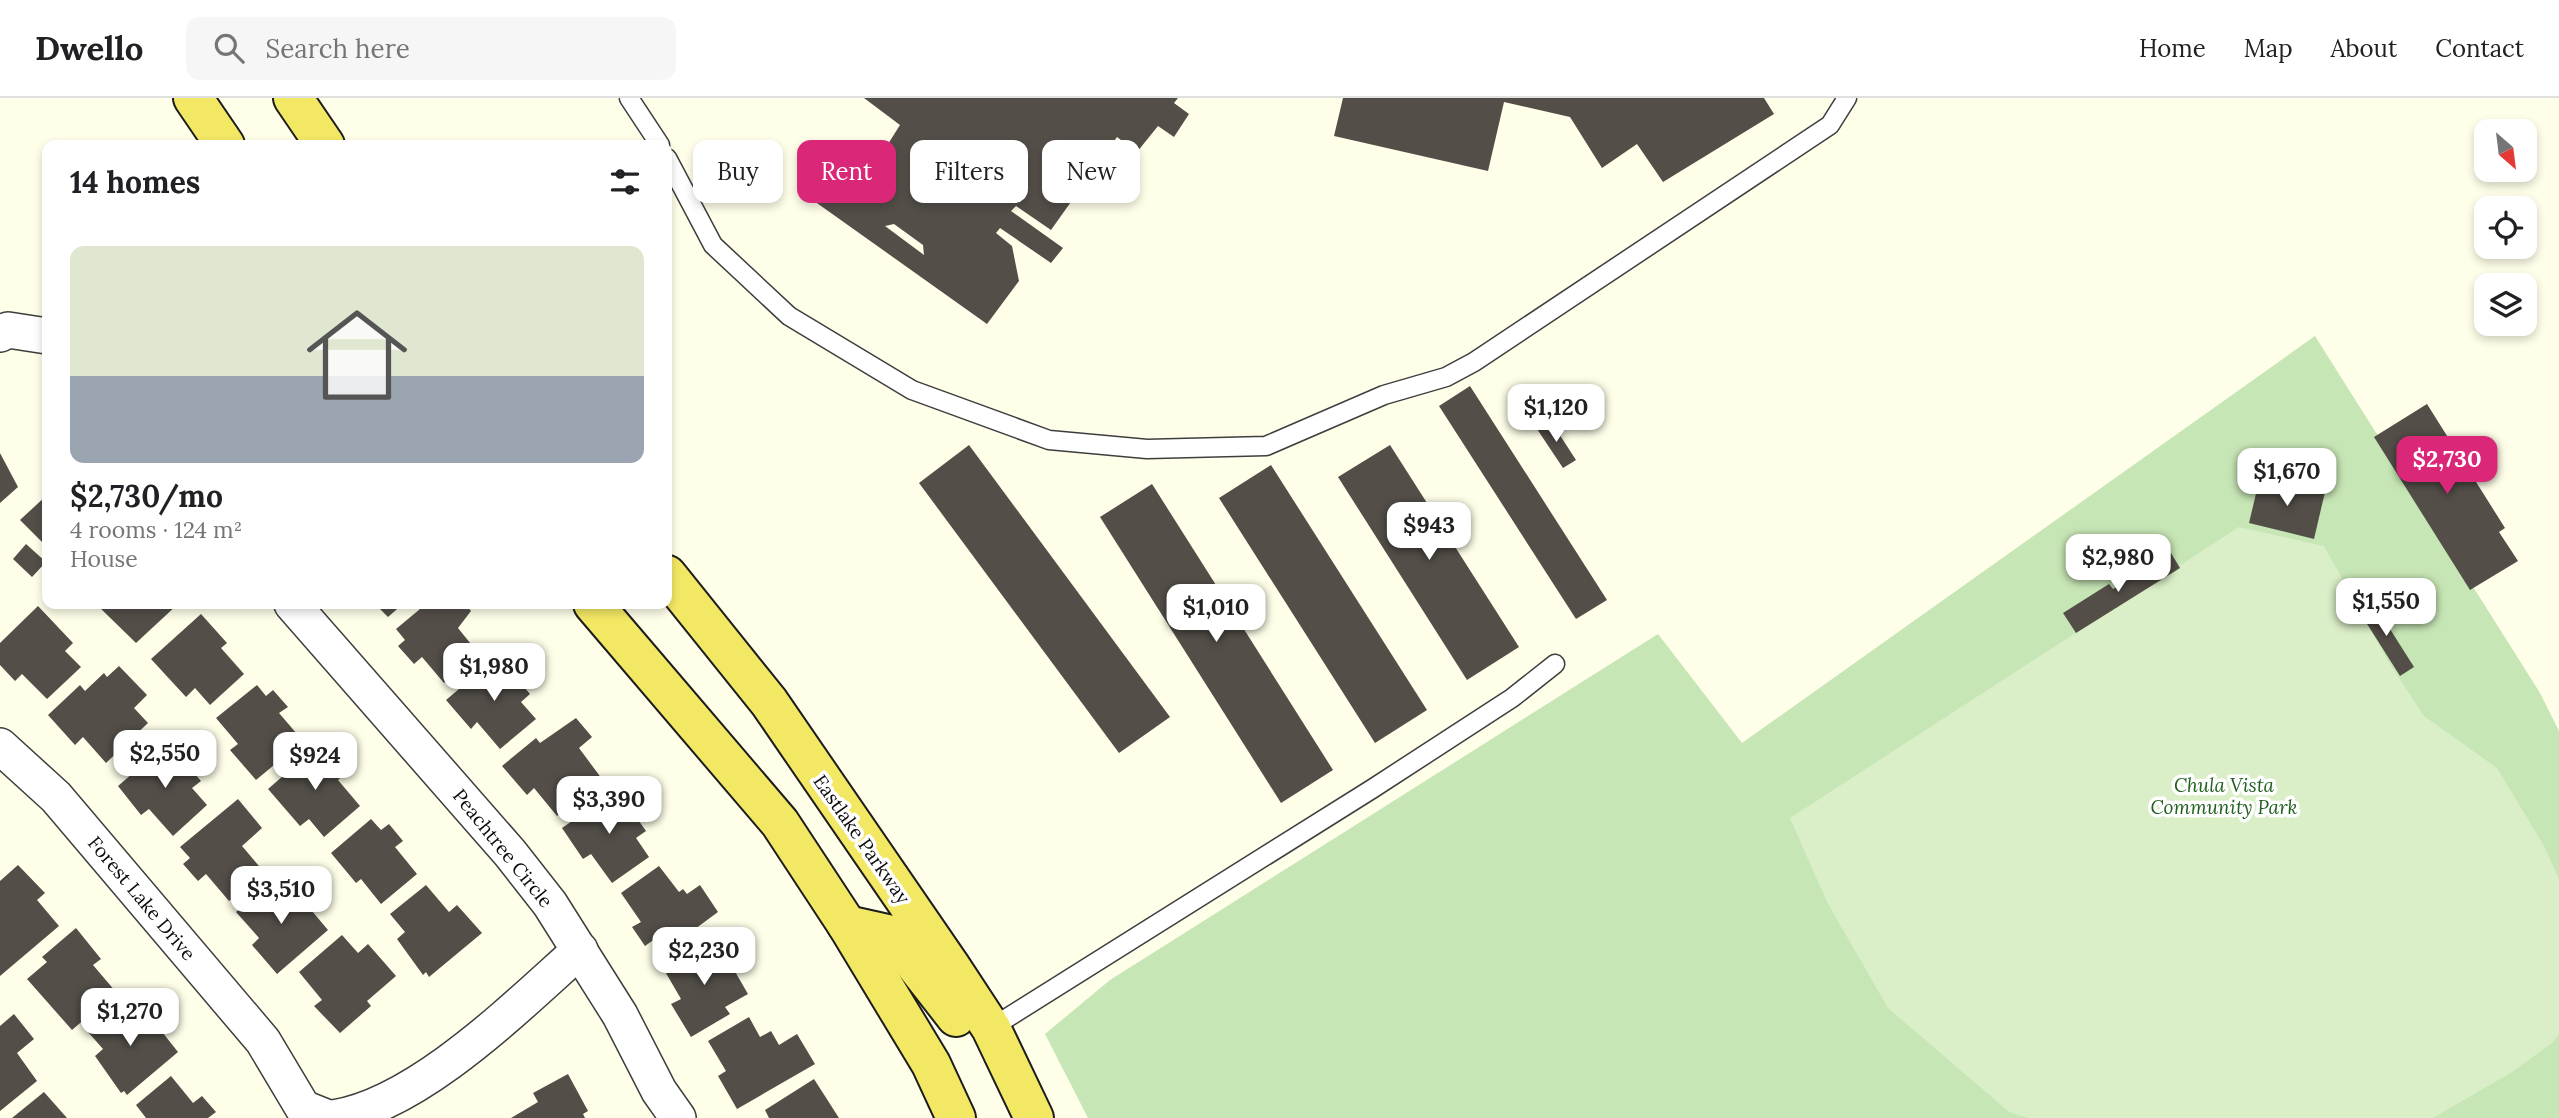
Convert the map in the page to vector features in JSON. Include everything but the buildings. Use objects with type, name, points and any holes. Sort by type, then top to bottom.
[{"type":"main road","points":[[193,98],[222,140]]},
{"type":"main road","points":[[293,98],[322,140]]},
{"type":"main road","name":"Eastlake Parkway","points":[[672,581],[769,702],[991,1028],[1034,1118]]},
{"type":"main road","points":[[597,609],[780,823],[931,1064],[956,1118]]},
{"type":"main road","points":[[847,926],[892,935],[958,1019],[991,1028]]},
{"type":"street","points":[[0,334],[8,330],[42,335]]},
{"type":"street","name":"Peachtree Circle","points":[[296,609],[510,853],[580,950],[678,1118]]},
{"type":"street","name":"Forest Lake Drive","points":[[0,746],[56,797],[263,1041],[303,1108],[330,1118],[358,1114],[425,1078],[495,1026],[580,950]]},
{"type":"lane","points":[[629,98],[657,140]]},
{"type":"lane","points":[[672,167],[713,245],[789,316],[912,390],[1049,440],[1147,449],[1266,446],[1384,395],[1446,377],[1474,362],[1830,125],[1847,98]]},
{"type":"lane","points":[[991,1028],[1396,774],[1513,698],[1555,663]]},
{"type":"green space","name":"Chula Vista Community Park","points":[[2315,336],[2540,693],[2559,731],[2559,1118],[1088,1118],[1045,1034],[1110,980],[1658,634],[1742,743]]},
{"type":"green space","points":[[2239,527],[2324,546],[2388,661],[2424,716],[2497,768],[2544,846],[2559,879],[2559,1034],[2552,1043],[2512,1072],[2433,1118],[2028,1118],[2009,1112],[1888,1008],[1827,902],[1790,818]]}]
